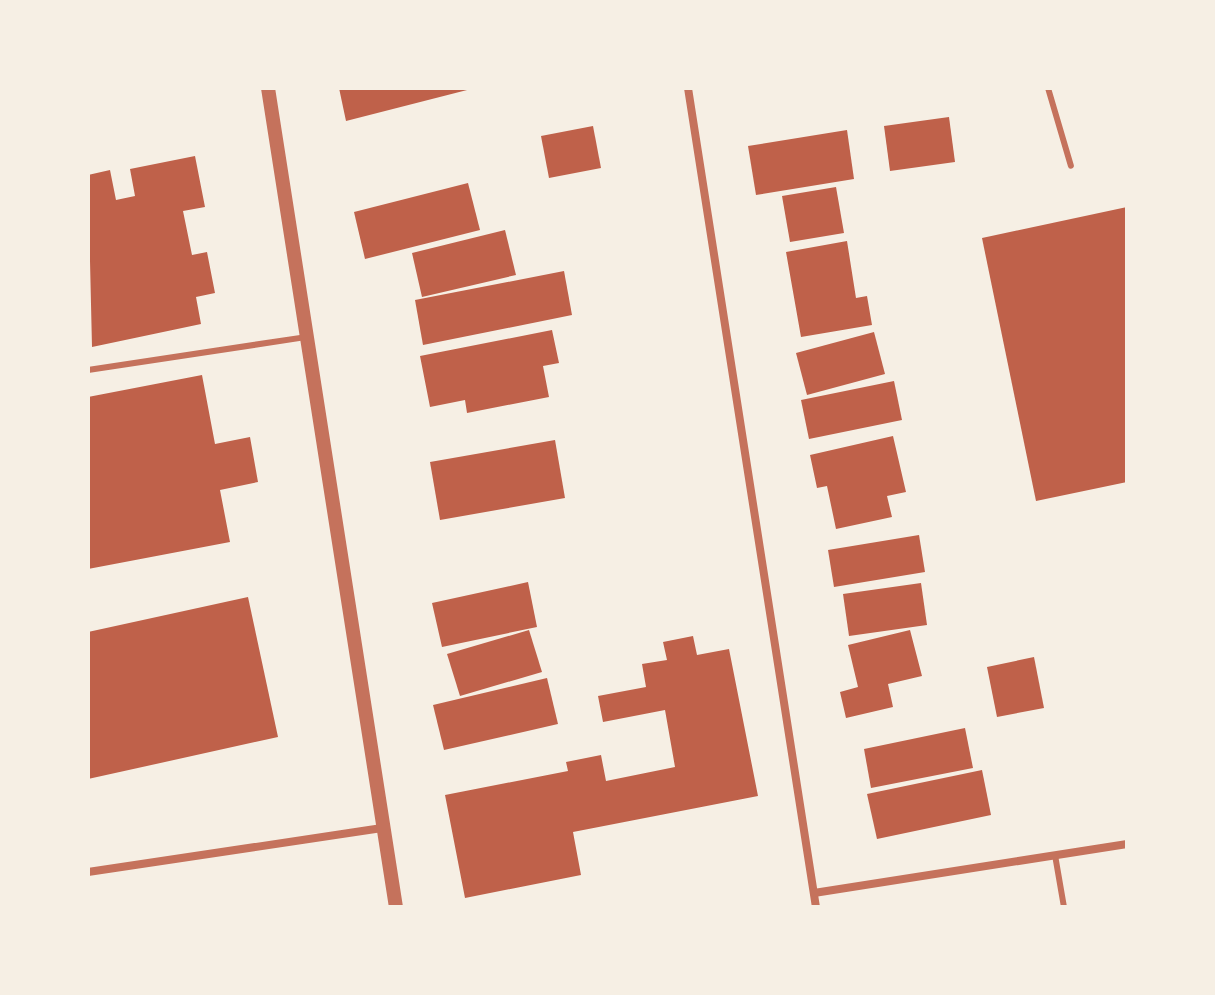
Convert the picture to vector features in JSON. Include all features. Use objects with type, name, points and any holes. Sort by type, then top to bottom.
[{"type":"street","points":[[268,88],[396,907]]},
{"type":"street","points":[[688,88],[816,907]]},
{"type":"street","points":[[88,872],[384,828]]},
{"type":"street","points":[[814,893],[1127,844]]},
{"type":"lane","points":[[1048,88],[1071,166]]},
{"type":"lane","points":[[88,370],[307,337]]},
{"type":"lane","points":[[1055,855],[1064,907]]},
{"type":"building","points":[[339,88],[471,88],[471,89],[346,121]]},
{"type":"building","points":[[949,117],[955,162],[890,171],[884,126]]},
{"type":"building","points":[[593,126],[601,168],[549,178],[541,136]]},
{"type":"building","points":[[847,130],[854,179],[756,195],[748,146]]},
{"type":"building","points":[[195,156],[205,207],[183,211],[192,255],[207,252],[215,293],[196,297],[201,324],[92,347],[88,175],[110,170],[116,200],[135,196],[130,169]]},
{"type":"building","points":[[468,183],[480,230],[365,259],[354,212]]},
{"type":"building","points":[[836,187],[844,233],[790,242],[782,196]]},
{"type":"building","points":[[1127,207],[1127,482],[1036,501],[982,238]]},
{"type":"building","points":[[505,230],[516,275],[422,297],[412,253]]},
{"type":"building","points":[[847,241],[856,298],[867,296],[872,325],[801,337],[786,252]]},
{"type":"building","points":[[564,271],[572,315],[423,345],[415,300]]},
{"type":"building","points":[[552,330],[559,363],[543,366],[549,397],[467,413],[465,400],[430,407],[420,356]]},
{"type":"building","points":[[874,332],[885,374],[807,395],[796,353]]},
{"type":"building","points":[[202,375],[215,444],[250,437],[258,482],[220,490],[230,542],[88,569],[88,397]]},
{"type":"building","points":[[894,381],[902,420],[809,439],[801,400]]},
{"type":"building","points":[[893,436],[906,492],[887,496],[892,517],[836,529],[827,486],[817,488],[810,455]]},
{"type":"building","points":[[555,440],[565,498],[440,520],[430,462]]},
{"type":"building","points":[[919,535],[925,572],[834,587],[828,550]]},
{"type":"building","points":[[528,582],[537,627],[442,647],[432,603]]},
{"type":"building","points":[[921,583],[927,625],[849,636],[843,594]]},
{"type":"building","points":[[248,597],[278,737],[88,779],[88,632]]},
{"type":"building","points":[[529,630],[542,672],[460,696],[447,654]]},
{"type":"building","points":[[910,630],[922,676],[888,684],[893,707],[846,718],[840,692],[858,687],[848,645]]},
{"type":"building","points":[[693,636],[697,655],[729,649],[758,796],[573,832],[581,875],[465,898],[445,795],[568,771],[566,762],[601,755],[606,781],[675,767],[665,710],[603,722],[598,696],[646,687],[642,664],[667,660],[663,642]]},
{"type":"building","points":[[1034,657],[1044,708],[997,717],[987,667]]},
{"type":"building","points":[[547,678],[558,724],[444,750],[433,705]]},
{"type":"building","points":[[965,728],[973,768],[871,788],[864,749]]},
{"type":"building","points":[[982,770],[991,815],[877,839],[867,794]]}]
